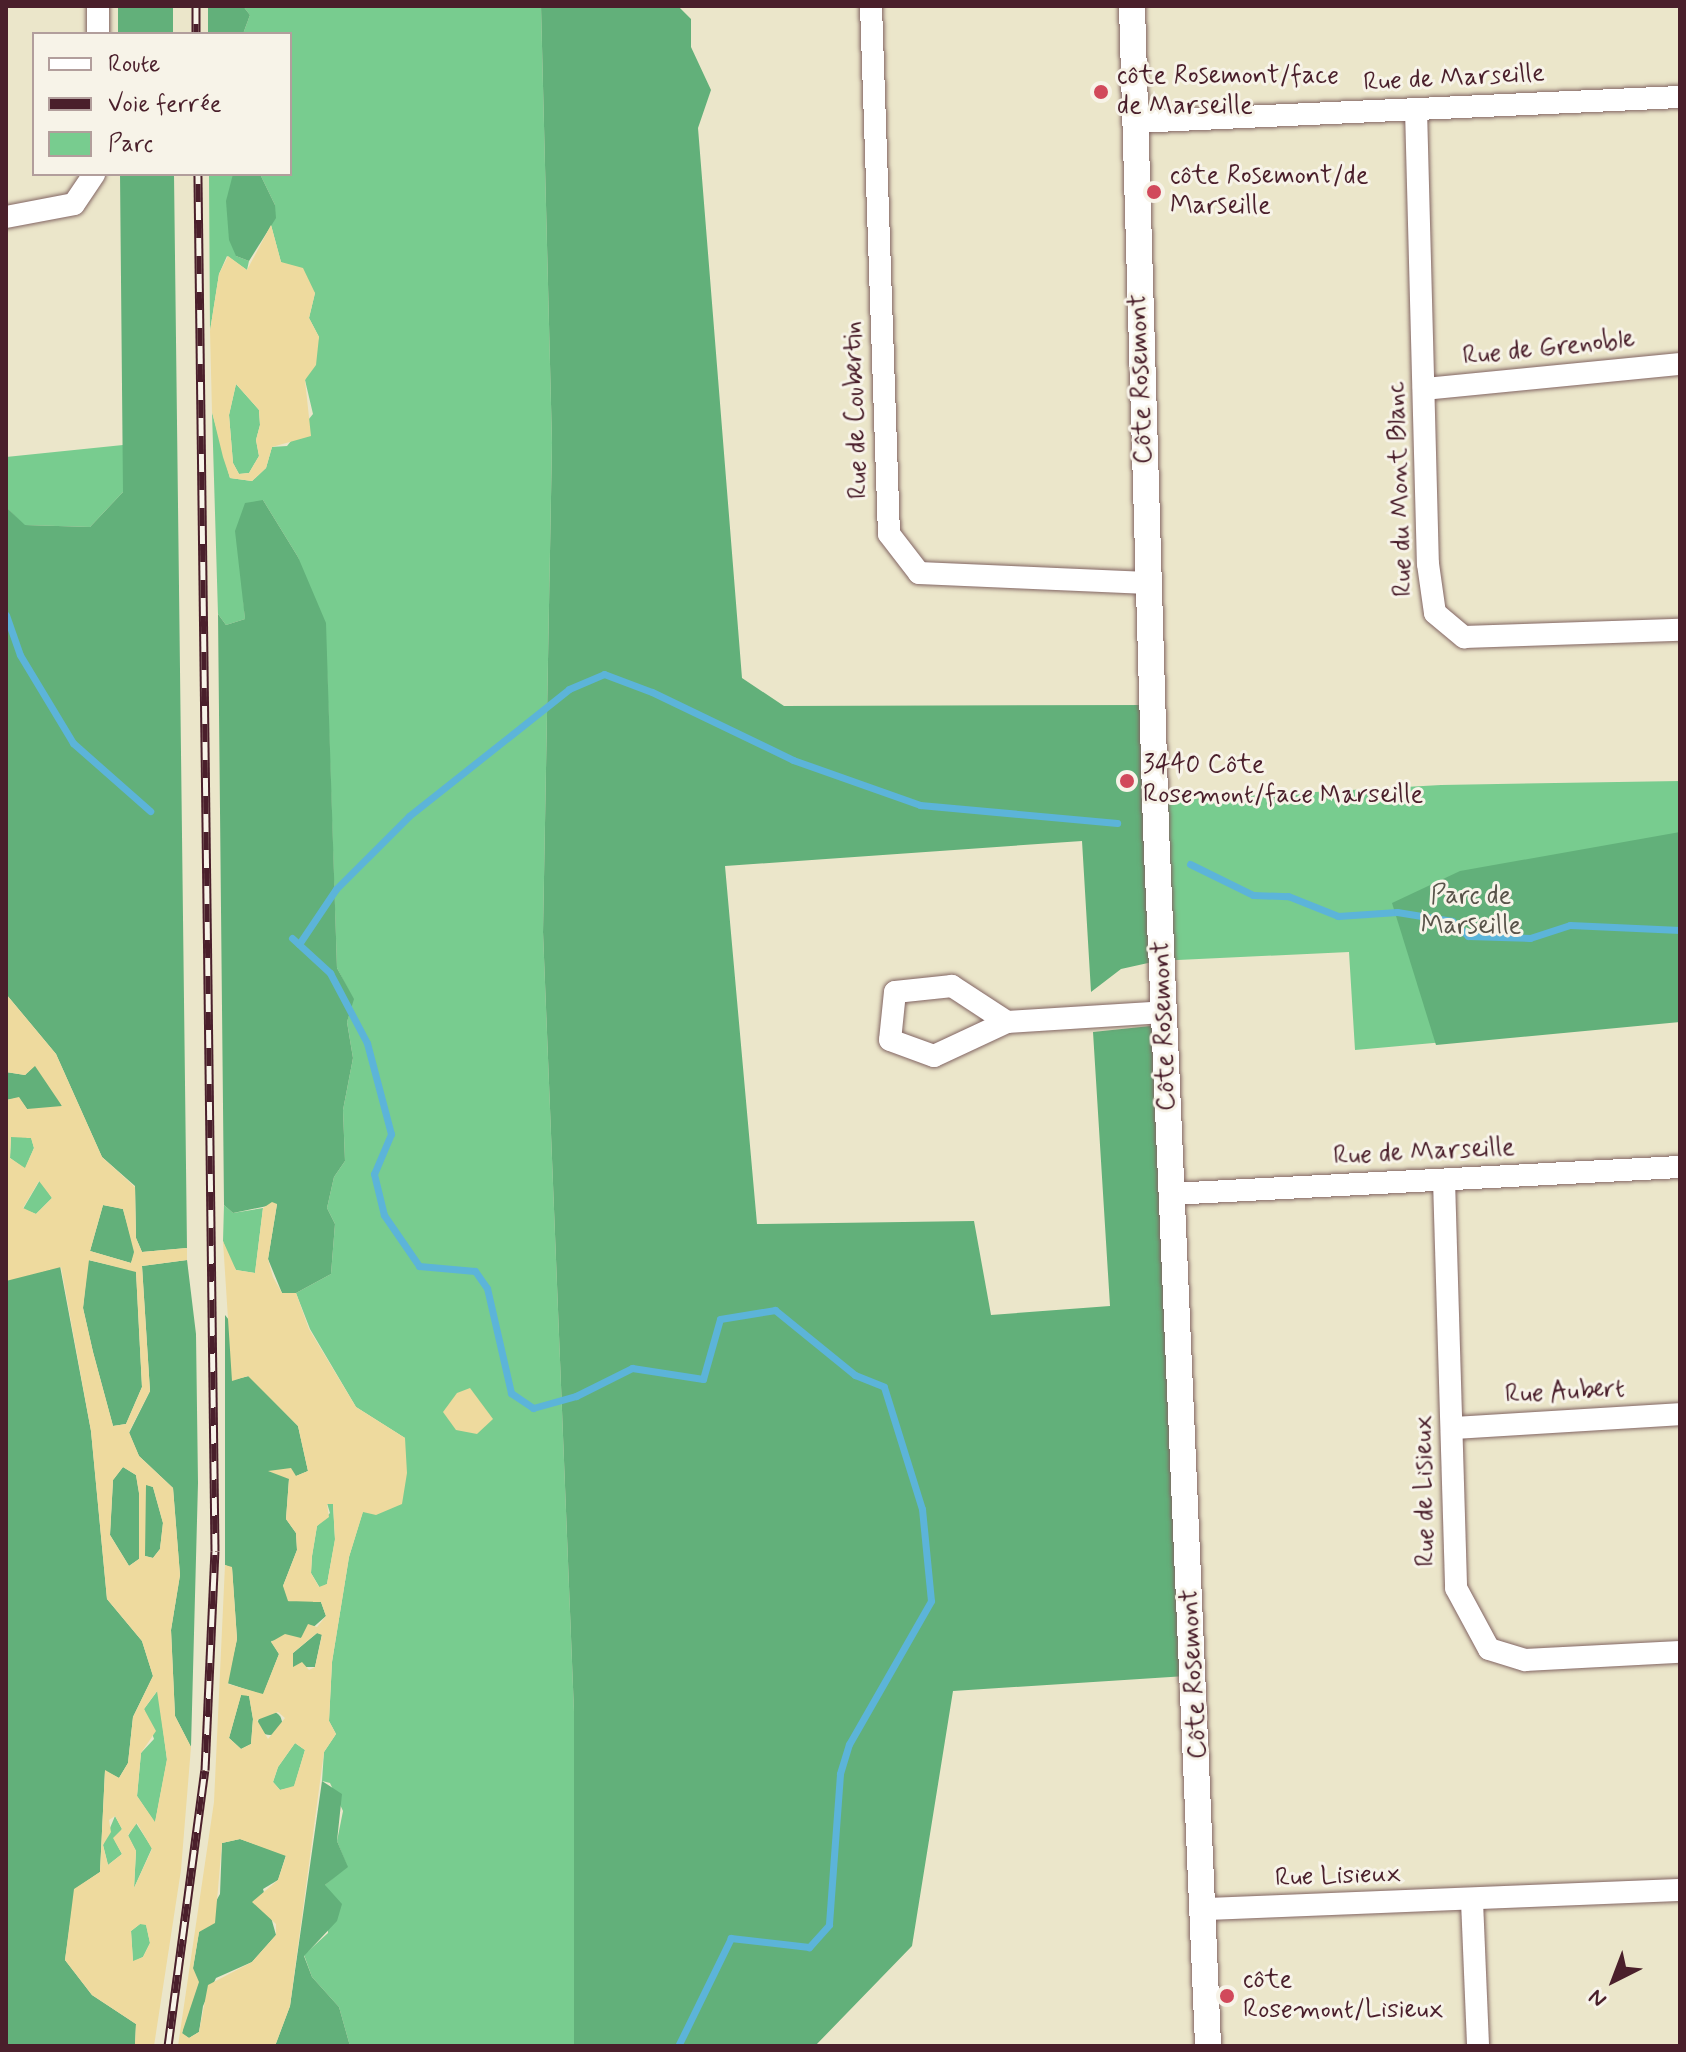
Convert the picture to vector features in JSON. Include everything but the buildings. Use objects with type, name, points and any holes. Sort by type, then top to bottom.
[{"type":"street","points":[[98,6],[98,32]]},
{"type":"street","name":"Rue de Coubertin","points":[[871,6],[889,534],[919,573],[1148,583]]},
{"type":"street","name":"Côte Rosemont","points":[[1132,6],[1148,583],[1171,1194],[1206,1909],[1208,2046]]},
{"type":"street","name":"Rue de Marseille","points":[[1135,122],[1680,97]]},
{"type":"street","name":"Rue du Mont Blanc","points":[[1416,109],[1428,564],[1435,613],[1464,637],[1680,630]]},
{"type":"street","points":[[6,217],[74,204],[93,176]]},
{"type":"street","name":"Rue de Grenoble","points":[[1424,389],[1680,364]]},
{"type":"street","points":[[1007,1022],[952,986],[895,992],[890,1040],[934,1056],[1007,1022],[1164,1012]]},
{"type":"street","name":"Rue de Marseille","points":[[1171,1194],[1680,1167]]},
{"type":"street","name":"Rue de Lisieux","points":[[1444,1180],[1456,1588],[1489,1649],[1525,1660],[1680,1652]]},
{"type":"street","name":"Rue Aubert","points":[[1453,1428],[1680,1414]]},
{"type":"street","points":[[1478,2046],[1472,1901],[1680,1890]]},
{"type":"street","name":"Rue Lisieux","points":[[1206,1909],[1472,1901]]},
{"type":"green space","points":[[118,6],[173,6],[173,32],[118,32]]},
{"type":"green space","points":[[208,6],[243,6],[250,15],[244,32],[208,32]]},
{"type":"green space","points":[[243,6],[541,6],[552,443],[543,932],[574,1712],[574,2046],[350,2046],[339,2007],[312,1977],[304,1955],[328,1933],[325,1885],[347,1866],[337,1841],[343,1811],[330,1783],[322,1781],[324,1752],[336,1734],[329,1721],[332,1662],[349,1557],[363,1511],[405,1438],[356,1407],[310,1329],[296,1293],[331,1274],[335,1224],[327,1208],[334,1177],[345,1161],[343,1110],[353,1058],[347,1022],[353,999],[337,968],[327,672],[298,557],[263,500],[242,583],[245,619],[226,625],[218,614],[212,412],[230,478],[252,481],[266,468],[272,447],[287,446],[313,414],[305,380],[319,337],[309,318],[315,293],[281,262],[271,225],[275,205],[261,176],[292,176],[292,32],[244,32],[250,15]]},
{"type":"green space","points":[[541,6],[678,6],[691,19],[691,47],[711,90],[698,128],[742,678],[784,706],[1153,705],[1157,961],[1121,969],[1091,992],[1082,841],[725,866],[757,1224],[974,1221],[991,1315],[1110,1306],[1093,1032],[1160,1025],[1186,1676],[953,1691],[912,1946],[815,2046],[574,2046],[574,1712],[543,932],[552,443]]},
{"type":"green space","points":[[120,176],[174,176],[187,1248],[142,1252],[136,1238],[135,1186],[102,1157],[56,1054],[6,994],[6,507],[25,525],[90,527],[123,492]]},
{"type":"green space","points":[[209,176],[233,176],[236,256],[249,261],[247,270],[227,256],[219,274],[210,331]]},
{"type":"green space","points":[[232,176],[261,176],[275,205],[276,218],[249,261],[236,256],[229,240],[226,201]]},
{"type":"green space","points":[[236,384],[259,410],[260,425],[256,440],[259,456],[249,473],[239,474],[233,463],[229,415]]},
{"type":"green space","points":[[123,445],[123,492],[90,527],[24,525],[6,507],[6,457]]},
{"type":"green space","points":[[263,500],[298,557],[326,623],[337,968],[354,999],[347,1022],[353,1058],[343,1110],[345,1161],[334,1177],[327,1208],[335,1224],[331,1274],[296,1293],[282,1293],[268,1259],[277,1204],[233,1213],[224,1205],[218,614],[226,625],[245,619],[235,531],[245,503]]},
{"type":"green space","name":"Parc de Marseille","points":[[1680,781],[1680,1021],[1355,1050],[1349,952],[1157,961],[1153,801],[1441,785]]},
{"type":"green space","points":[[1680,832],[1680,1022],[1436,1045],[1392,903],[1460,871]]},
{"type":"green space","points":[[35,1065],[50,1081],[62,1106],[59,1109],[27,1109],[19,1098],[6,1100],[6,1072],[25,1075]]},
{"type":"green space","points":[[11,1137],[31,1137],[34,1148],[25,1169],[10,1158]]},
{"type":"green space","points":[[40,1180],[52,1198],[36,1214],[23,1209]]},
{"type":"green space","points":[[103,1205],[123,1209],[135,1252],[131,1263],[90,1251]]},
{"type":"green space","points":[[224,1205],[233,1213],[263,1208],[255,1273],[236,1270],[228,1257],[223,1241]]},
{"type":"green space","points":[[88,1260],[136,1271],[142,1387],[126,1424],[113,1426],[93,1352],[83,1308]]},
{"type":"green space","points":[[187,1260],[196,1334],[198,1483],[191,1747],[175,1716],[171,1630],[180,1575],[173,1488],[139,1456],[129,1433],[150,1391],[142,1266]]},
{"type":"green space","points":[[60,1266],[91,1431],[107,1599],[142,1641],[153,1676],[133,1717],[128,1763],[119,1778],[105,1771],[100,1872],[75,1889],[65,1960],[92,1995],[136,2024],[135,2046],[6,2046],[6,1279]]},
{"type":"green space","points":[[225,1315],[232,1324],[232,1380],[249,1376],[298,1426],[308,1471],[289,1479],[286,1519],[296,1533],[297,1550],[283,1586],[321,1602],[326,1616],[301,1638],[271,1641],[279,1654],[263,1695],[227,1683],[237,1639],[232,1568],[225,1565]]},
{"type":"green space","points":[[123,1467],[136,1475],[139,1493],[139,1559],[129,1566],[110,1535],[113,1480]]},
{"type":"green space","points":[[145,1484],[153,1487],[163,1523],[160,1549],[153,1558],[145,1556]]},
{"type":"green space","points":[[327,1503],[333,1504],[335,1540],[327,1584],[320,1588],[311,1573],[312,1556],[317,1526],[330,1513]]},
{"type":"green space","points":[[317,1633],[322,1634],[315,1667],[293,1667],[293,1653]]},
{"type":"green space","points":[[158,1690],[167,1760],[155,1823],[137,1796],[141,1753],[154,1739],[144,1709]]},
{"type":"green space","points":[[241,1695],[249,1695],[253,1719],[251,1744],[241,1749],[229,1738]]},
{"type":"green space","points":[[270,1711],[279,1714],[282,1723],[279,1732],[270,1735],[261,1732],[258,1723],[261,1714]]},
{"type":"green space","points":[[295,1743],[305,1750],[294,1787],[280,1790],[273,1782],[278,1767]]},
{"type":"green space","points":[[322,1781],[342,1794],[337,1841],[348,1867],[325,1885],[342,1904],[337,1921],[304,1956],[312,1977],[339,2007],[350,2046],[275,2046],[290,2006]]},
{"type":"green space","points":[[115,1816],[122,1829],[115,1841],[122,1854],[108,1865],[103,1845]]},
{"type":"green space","points":[[136,1823],[152,1848],[134,1888],[136,1851],[128,1836]]},
{"type":"green space","points":[[240,1839],[286,1855],[278,1880],[263,1889],[276,1935],[252,1962],[216,1978],[203,2006],[199,2032],[189,2038],[182,2034],[199,1932],[220,1894],[222,1843]]},
{"type":"green space","points":[[140,1924],[146,1924],[150,1943],[143,1957],[133,1962],[131,1931]]},
{"type":"sand","points":[[271,225],[281,262],[303,268],[315,293],[309,318],[319,337],[316,365],[305,380],[311,436],[272,447],[266,468],[252,481],[230,478],[223,457],[212,412],[210,331],[219,274],[228,256],[247,270]],"holes":[[[236,384],[259,410],[260,425],[256,440],[259,456],[249,473],[239,474],[233,463],[229,415]]]},
{"type":"sand","points":[[6,994],[56,1054],[102,1157],[135,1187],[136,1238],[142,1252],[187,1248],[187,1260],[142,1266],[150,1391],[129,1432],[139,1456],[173,1488],[180,1575],[171,1630],[175,1716],[191,1747],[181,1870],[154,2046],[135,2046],[136,2024],[92,1995],[65,1960],[74,1889],[100,1872],[105,1770],[119,1778],[128,1763],[133,1717],[153,1676],[142,1641],[107,1599],[91,1431],[61,1267],[6,1281],[6,1100],[19,1097],[27,1109],[62,1106],[35,1066],[25,1075],[6,1072]],"holes":[[[11,1137],[31,1138],[34,1148],[25,1168],[10,1158]],[[39,1181],[52,1198],[36,1214],[23,1208]],[[103,1205],[123,1209],[134,1252],[131,1263],[90,1251]],[[89,1260],[136,1272],[142,1387],[126,1424],[113,1426],[83,1308]],[[123,1467],[136,1475],[139,1493],[139,1559],[129,1566],[110,1535],[113,1480]],[[146,1485],[153,1487],[163,1523],[160,1549],[153,1558],[145,1556]],[[157,1691],[167,1759],[155,1822],[137,1796],[141,1753],[156,1731],[144,1709]],[[115,1816],[122,1829],[113,1838],[122,1854],[108,1865],[103,1845],[111,1832],[109,1820]],[[137,1823],[152,1849],[134,1888],[136,1851],[128,1835]],[[140,1924],[146,1925],[150,1943],[143,1957],[133,1961],[131,1931]]]},
{"type":"sand","points":[[272,1202],[277,1204],[268,1259],[273,1277],[282,1293],[296,1293],[309,1329],[356,1407],[405,1438],[407,1473],[402,1504],[376,1515],[363,1512],[349,1557],[332,1662],[329,1721],[336,1734],[324,1752],[290,2006],[275,2046],[178,2046],[214,1802],[225,1565],[232,1567],[237,1639],[228,1684],[263,1694],[279,1654],[271,1642],[285,1634],[301,1638],[308,1624],[317,1627],[326,1616],[321,1602],[288,1601],[283,1586],[297,1550],[296,1533],[286,1519],[289,1479],[268,1471],[291,1468],[296,1476],[308,1471],[298,1426],[248,1376],[232,1381],[223,1241],[236,1270],[255,1273],[263,1208]],"holes":[[[327,1504],[333,1504],[335,1539],[327,1584],[319,1587],[311,1573],[312,1556],[317,1526],[329,1517]],[[317,1633],[322,1635],[315,1667],[309,1670],[302,1662],[293,1667],[293,1653]],[[241,1695],[249,1696],[253,1719],[251,1744],[241,1749],[229,1738]],[[278,1712],[285,1718],[268,1739],[257,1720]],[[295,1743],[305,1750],[294,1786],[280,1790],[273,1782],[278,1767]],[[240,1839],[286,1856],[278,1880],[252,1902],[276,1924],[276,1935],[252,1962],[208,1985],[199,2032],[189,2038],[182,2033],[199,1982],[193,1968],[199,1932],[215,1923],[222,1843]]]},
{"type":"sand","points":[[470,1388],[493,1419],[477,1434],[456,1430],[443,1412],[457,1393]]},
{"type":"waterway","points":[[6,615],[20,655],[73,743],[150,811]]},
{"type":"waterway","points":[[299,944],[336,889],[409,816],[569,689],[604,674],[652,692],[793,760],[920,805],[1117,823]]},
{"type":"waterway","points":[[1190,864],[1253,895],[1288,896],[1338,916],[1397,912],[1452,921],[1468,936],[1530,938],[1570,925],[1680,930]]},
{"type":"waterway","points":[[292,938],[330,973],[367,1043],[391,1134],[374,1174],[384,1215],[419,1266],[475,1271],[487,1288],[511,1393],[533,1408],[576,1396],[632,1368],[703,1379],[720,1319],[775,1310],[855,1375],[884,1387],[922,1509],[931,1601],[849,1744],[840,1774],[829,1925],[809,1947],[731,1938],[678,2046]]},
{"type":"railway","points":[[196,6],[196,32]]},
{"type":"railway","points":[[168,2046],[205,1770],[215,1551],[198,176]]},
{"type":"place","name":"côte Rosemont/face de Marseille","points":[[1101,92]]},
{"type":"place","name":"côte Rosemont/de Marseille","points":[[1154,192]]},
{"type":"place","name":"3440 Côte Rosemont/face Marseille","points":[[1127,781]]},
{"type":"place","name":"côte Rosemont/Lisieux","points":[[1227,1996]]}]
